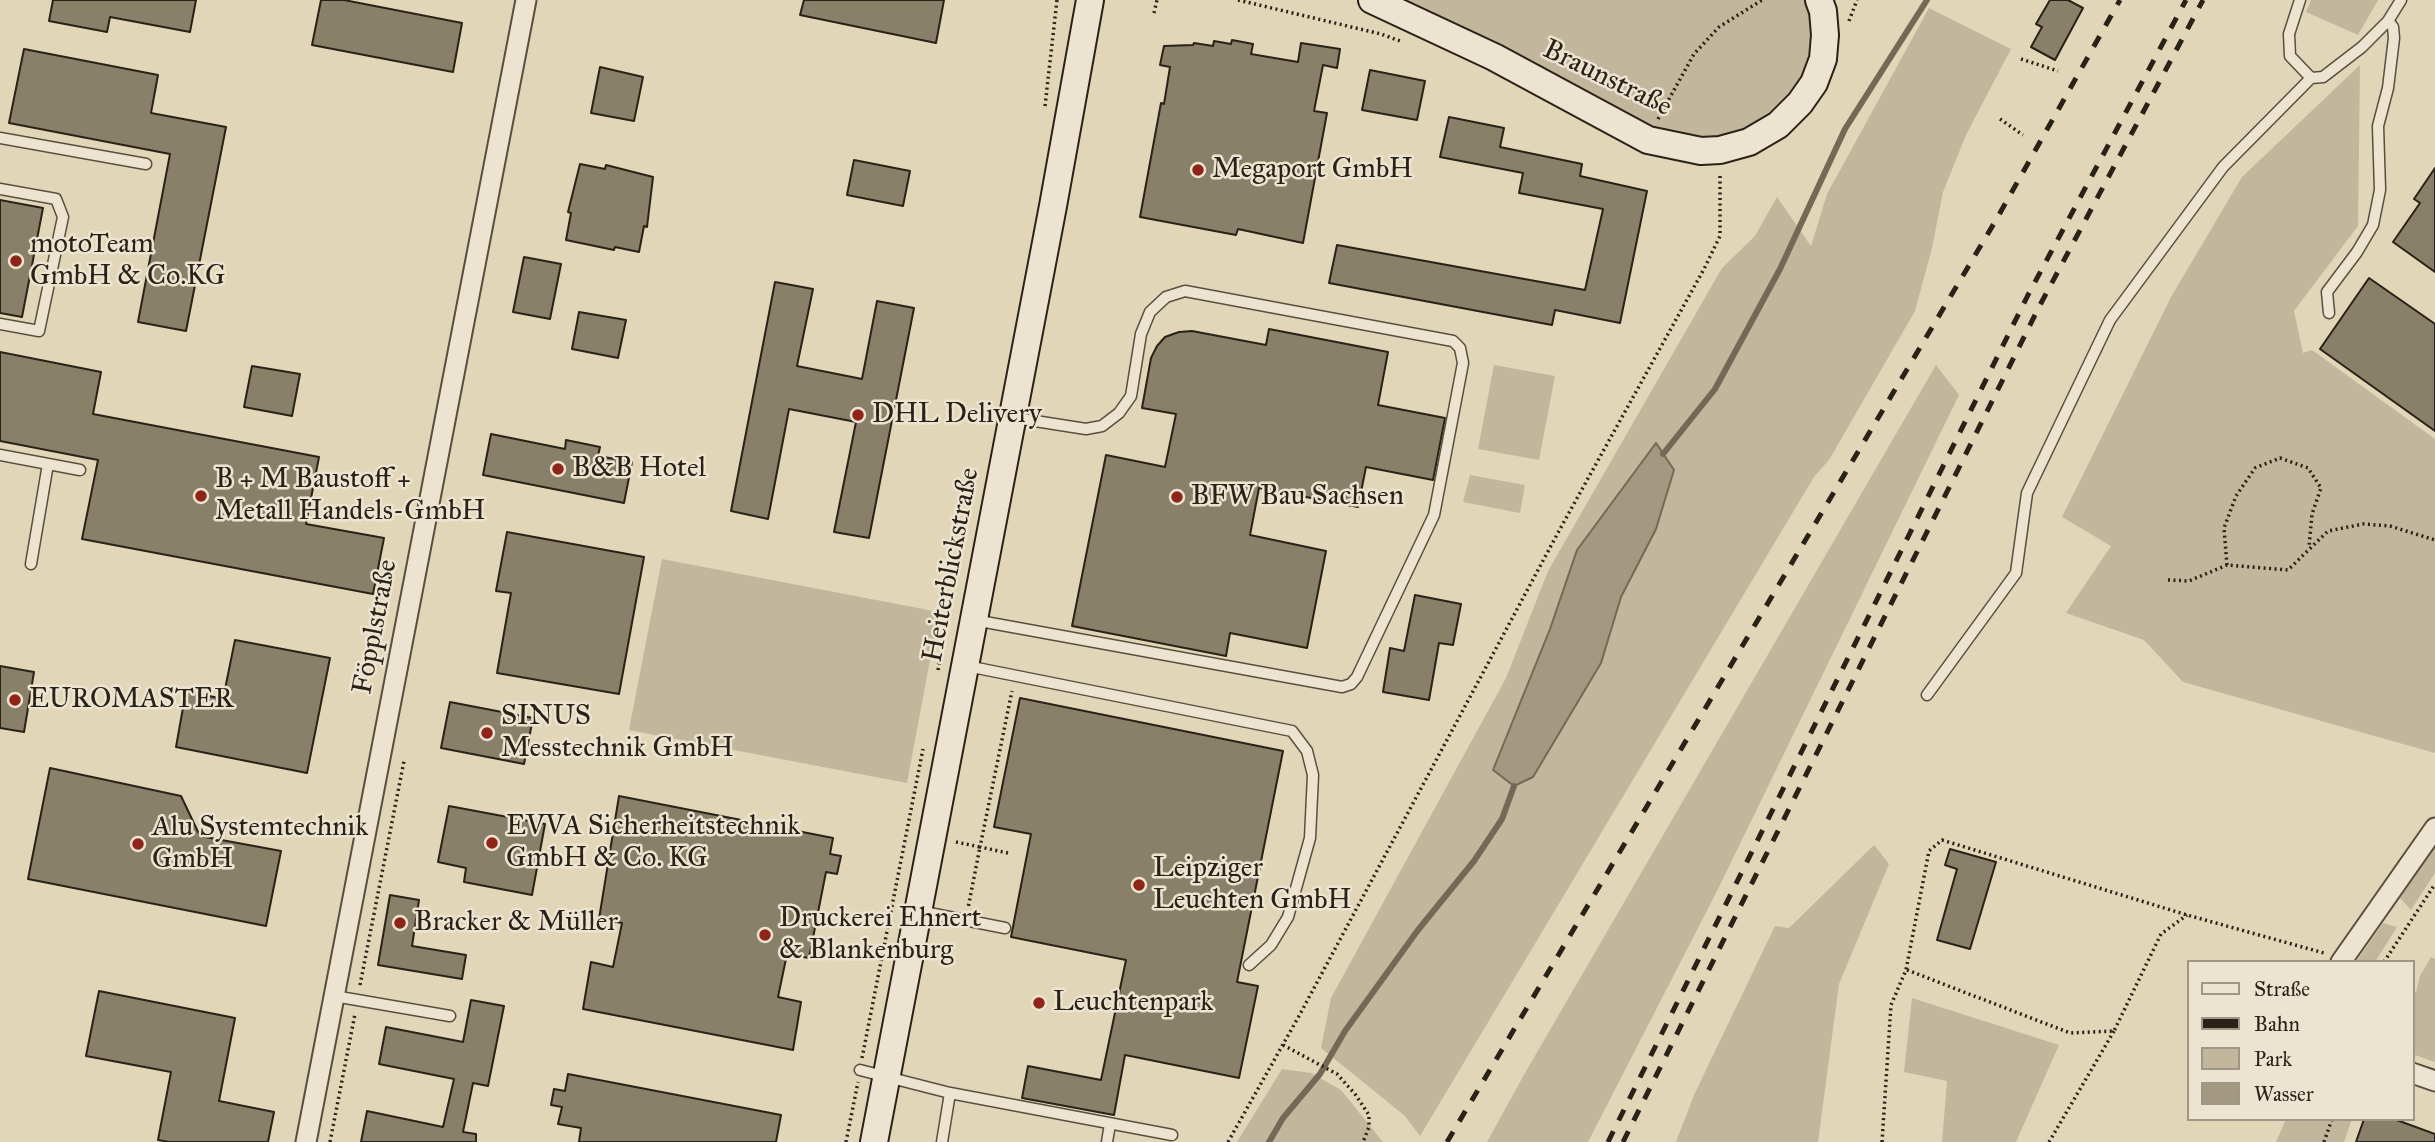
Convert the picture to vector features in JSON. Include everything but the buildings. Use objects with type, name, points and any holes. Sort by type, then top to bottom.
[{"type":"street","name":"Föpplstraße","points":[[306,1142],[526,0]]},
{"type":"street","name":"Heiterblickstraße","points":[[874,1142],[1090,0]]},
{"type":"street","name":"Braunstraße","points":[[1372,0],[1494,57],[1648,140],[1701,151],[1720,150],[1749,142],[1778,125],[1800,103],[1814,83],[1823,58],[1824,4]]},
{"type":"street","points":[[2343,960],[2435,828]]},
{"type":"street","points":[[2414,1074],[2435,1081]]},
{"type":"lane","points":[[2300,0],[2289,34],[2290,57],[2311,78]]},
{"type":"lane","points":[[1927,695],[2017,573],[2027,492],[2110,320],[2223,167],[2311,78],[2323,77],[2362,47],[2388,21],[2401,0]]},
{"type":"lane","points":[[2329,313],[2327,292],[2373,225],[2380,190],[2378,126],[2388,88],[2394,38],[2393,27],[2388,21]]},
{"type":"lane","points":[[0,138],[146,164]]},
{"type":"lane","points":[[0,189],[56,199],[62,217],[39,331],[0,324]]},
{"type":"lane","points":[[973,620],[1342,687],[1351,684],[1357,677],[1434,515],[1463,363],[1460,348],[1453,341],[1185,291],[1166,297],[1150,312],[1141,334],[1131,396],[1119,413],[1102,426],[1087,429],[1013,417]]},
{"type":"lane","points":[[0,455],[80,470]]},
{"type":"lane","points":[[31,564],[48,464]]},
{"type":"lane","points":[[965,665],[1292,732],[1307,751],[1313,775],[1310,838],[1288,917],[1271,945],[1250,965]]},
{"type":"lane","points":[[919,911],[1004,928]]},
{"type":"lane","points":[[334,996],[450,1016]]},
{"type":"lane","points":[[860,1070],[950,1093],[1172,1135]]},
{"type":"lane","points":[[942,1142],[950,1093]]},
{"type":"lane","points":[[1107,1142],[1110,1124]]},
{"type":"path","points":[[1044,117],[1057,0]]},
{"type":"path","points":[[1154,13],[1157,0]]},
{"type":"path","points":[[1238,0],[1381,34],[1403,42]]},
{"type":"path","points":[[1657,121],[1694,54],[1719,27],[1762,0]]},
{"type":"path","points":[[2021,59],[2058,71]]},
{"type":"path","points":[[2000,119],[2024,135]]},
{"type":"path","points":[[1710,171],[1720,171]]},
{"type":"path","points":[[1228,1142],[1704,269],[1720,236],[1720,182]]},
{"type":"path","points":[[2227,565],[2224,528],[2236,496],[2255,468],[2280,458],[2308,468],[2321,488],[2312,514],[2309,549]]},
{"type":"path","points":[[936,678],[968,516]]},
{"type":"path","points":[[2168,580],[2189,581],[2227,565],[2288,570],[2328,531],[2363,524],[2390,526],[2435,540]]},
{"type":"path","points":[[966,920],[1015,675]]},
{"type":"path","points":[[846,1142],[924,744]]},
{"type":"path","points":[[330,1142],[404,761]]},
{"type":"path","points":[[1882,1142],[1892,1005],[1906,970],[1929,851],[1942,840],[2187,915],[2324,952],[2340,960]]},
{"type":"path","points":[[953,842],[1008,853]]},
{"type":"path","points":[[2385,960],[2435,884]]},
{"type":"path","points":[[2049,1142],[2113,1031],[2161,934],[2187,915]]},
{"type":"path","points":[[1906,970],[2070,1033],[2113,1031]]},
{"type":"path","points":[[1283,1045],[1336,1074],[1369,1115],[1370,1127],[1363,1142]]},
{"type":"path","points":[[2324,1142],[2331,1121]]},
{"type":"green space","points":[[1398,0],[1808,0],[1814,28],[1812,54],[1792,97],[1753,130],[1712,141],[1669,135],[1472,33]]},
{"type":"green space","points":[[2311,0],[2378,0],[2358,35],[2306,12]]},
{"type":"green space","points":[[1929,8],[2011,49],[1966,135],[1943,192],[1932,248],[1915,311],[1829,460],[1814,477],[1420,1136],[1405,1116],[1321,1048],[1331,998],[1506,678],[1548,571],[1722,268],[1755,236],[1777,197],[1811,246],[1827,194]],"holes":[[[1656,443],[1674,471],[1656,529],[1621,597],[1610,629],[1562,726],[1533,777],[1550,629],[1577,550]]]},
{"type":"green space","points":[[2360,65],[2358,226],[2294,311],[2303,353],[2312,350],[2435,439],[2435,753],[2183,682],[2144,640],[2066,613],[2111,546],[2062,517],[2171,297],[2242,177]]},
{"type":"green space","points":[[1494,365],[1555,376],[1539,460],[1478,449]]},
{"type":"green space","points":[[1936,365],[1959,395],[1716,893],[1588,1142],[1487,1142],[1525,1073]]},
{"type":"green space","points":[[1470,475],[1525,485],[1520,513],[1463,502]]},
{"type":"green space","points":[[662,559],[939,612],[907,783],[629,730]]},
{"type":"green space","points":[[1874,845],[1889,864],[1839,984],[1818,1142],[1676,1142],[1694,1095],[1775,926],[1789,928]]},
{"type":"green space","points":[[2435,847],[2435,873],[2411,910],[2400,898]]},
{"type":"green space","points":[[2383,923],[2397,927],[2376,960],[2357,960]]},
{"type":"green space","points":[[2431,957],[2435,959],[2435,1062],[2414,1055],[2414,991],[2416,992],[2420,976]]},
{"type":"green space","points":[[1912,998],[2059,1045],[2016,1142],[1942,1142],[1947,1081],[1904,1072]]},
{"type":"green space","points":[[1282,1069],[1311,1073],[1341,1090],[1383,1142],[1237,1142]]},
{"type":"green space","points":[[2285,1121],[2351,1121],[2344,1142],[2276,1142]]},
{"type":"water","points":[[1656,443],[1674,470],[1656,529],[1621,597],[1601,663],[1533,777],[1514,786],[1493,770],[1550,629],[1577,550]]},
{"type":"waterway","points":[[1663,454],[1715,389],[1780,269],[1845,129],[1927,0]]},
{"type":"waterway","points":[[1269,1142],[1283,1118],[1320,1074],[1345,1031],[1418,930],[1474,861],[1502,819],[1514,786]]},
{"type":"railway","points":[[1447,1142],[1996,220],[2120,0]]},
{"type":"railway","points":[[1608,1142],[2028,295],[2186,0]]},
{"type":"railway","points":[[1623,1142],[2040,305],[2203,0]]},
{"type":"place","name":"Megaport GmbH","points":[[1198,170]]},
{"type":"place","name":"motoTeam GmbH & Co.KG","points":[[16,261]]},
{"type":"place","name":"DHL Delivery","points":[[858,415]]},
{"type":"place","name":"B&B Hotel","points":[[558,469]]},
{"type":"place","name":"B + M Baustoff + Metall Handels-GmbH","points":[[201,496]]},
{"type":"place","name":"BFW Bau Sachsen","points":[[1177,497]]},
{"type":"place","name":"EUROMASTER","points":[[15,700]]},
{"type":"place","name":"SINUS Messtechnik GmbH","points":[[487,733]]},
{"type":"place","name":"EVVA Sicherheitstechnik GmbH & Co. KG","points":[[492,843]]},
{"type":"place","name":"Alu Systemtechnik GmbH","points":[[138,844]]},
{"type":"place","name":"Leipziger Leuchten GmbH","points":[[1139,885]]},
{"type":"place","name":"Bracker & Müller","points":[[400,923]]},
{"type":"place","name":"Druckerei Ehnert & Blankenburg","points":[[765,935]]},
{"type":"place","name":"Leuchtenpark","points":[[1039,1003]]}]
